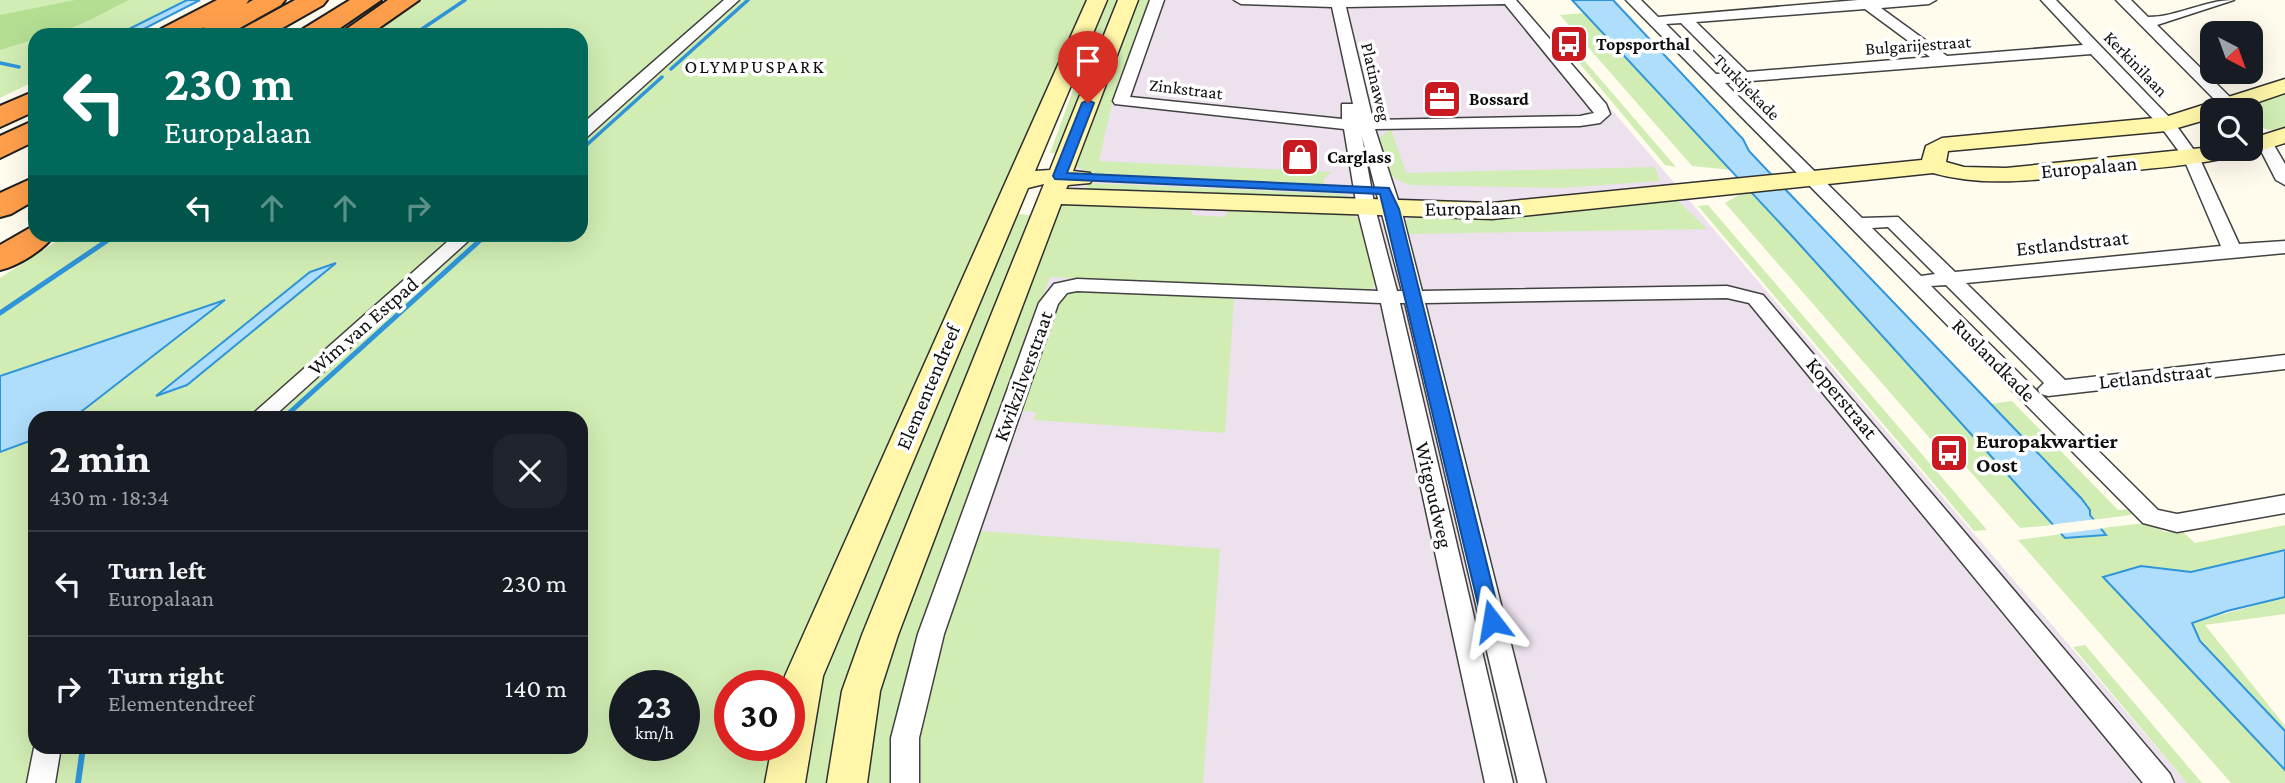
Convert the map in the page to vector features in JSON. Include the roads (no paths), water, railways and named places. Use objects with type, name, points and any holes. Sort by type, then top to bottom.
[{"type":"highway","points":[[183,28],[236,0]]},
{"type":"highway","points":[[220,28],[272,0]]},
{"type":"highway","points":[[263,28],[314,0]]},
{"type":"highway","points":[[298,28],[344,0]]},
{"type":"highway","points":[[323,28],[368,0]]},
{"type":"highway","points":[[362,28],[405,0]]},
{"type":"highway","points":[[0,118],[28,104]]},
{"type":"highway","points":[[0,131],[28,115]]},
{"type":"highway","points":[[0,149],[28,134]]},
{"type":"highway","points":[[0,172],[28,158]]},
{"type":"highway","points":[[0,207],[28,190]]},
{"type":"highway","points":[[0,230],[28,213]]},
{"type":"highway","points":[[0,260],[28,241]]},
{"type":"main road","name":"Elementendreef","points":[[847,783],[861,691],[1042,183],[1084,31],[1097,0]]},
{"type":"main road","name":"Elementendreef","points":[[785,783],[804,676],[1128,0]]},
{"type":"main road","name":"Europalaan","points":[[2250,98],[2285,86]]},
{"type":"main road","name":"Europalaan","points":[[1934,166],[1934,151],[1942,145],[2167,124],[2200,114]]},
{"type":"main road","name":"Europalaan","points":[[1042,183],[1377,199],[1513,210],[1797,176],[1934,166],[1950,172],[1981,176],[2200,155]]},
{"type":"street","points":[[588,128],[732,0]]},
{"type":"street","name":"Zinkstraat","points":[[1157,0],[1121,101],[1359,125]]},
{"type":"street","points":[[1241,0],[1331,3],[1502,0]]},
{"type":"street","points":[[1359,125],[1580,121],[1599,117],[1600,107],[1509,0]]},
{"type":"street","name":"Turkijekade","points":[[1633,0],[1712,79],[1797,176]]},
{"type":"street","points":[[1655,21],[1865,2],[1928,0]]},
{"type":"street","name":"Kerkinilaan","points":[[2048,0],[2167,124],[2191,157],[2232,250]]},
{"type":"street","name":"Kerkinilaan","points":[[2123,0],[2209,98]]},
{"type":"street","points":[[2144,22],[2164,21],[2227,0]]},
{"type":"street","points":[[1865,2],[1947,63]]},
{"type":"street","name":"Platinaweg","points":[[1331,3],[1377,199]]},
{"type":"street","points":[[1685,19],[1743,76]]},
{"type":"street","name":"Bulgarijestraat","points":[[1712,79],[1947,63],[2095,49]]},
{"type":"street","points":[[2263,146],[2285,180]]},
{"type":"street","name":"Ruslandkade","points":[[1797,176],[1859,224],[2151,517],[2177,523],[2285,504]]},
{"type":"street","name":"Witgoudweg","points":[[1377,199],[1400,297],[1499,783]]},
{"type":"street","name":"Ruslandkade","points":[[1859,224],[1892,221],[2060,387]]},
{"type":"street","name":"Wim van Estpad","points":[[267,411],[458,242]]},
{"type":"street","name":"Estlandstraat","points":[[1916,282],[2232,250],[2285,248]]},
{"type":"street","name":"Kwikzilverstraat","points":[[905,783],[905,738],[931,634],[1049,303],[1061,288],[1077,285],[1313,296],[1400,297]]},
{"type":"street","name":"Koperstraat","points":[[1400,297],[1727,292],[1756,299],[2160,783]]},
{"type":"street","name":"Witgoudweg","points":[[1400,297],[1532,783]]},
{"type":"street","name":"Letlandstraat","points":[[2025,391],[2285,362]]},
{"type":"street","points":[[41,783],[46,754]]},
{"type":"water","points":[[187,0],[200,0],[146,28],[131,28]]},
{"type":"water","points":[[1572,0],[1613,0],[1743,139],[1749,151],[2081,498],[2106,535],[2065,538],[1792,236]]},
{"type":"water","points":[[336,263],[187,385],[156,396],[310,272]]},
{"type":"water","points":[[225,300],[82,411],[28,411],[28,442],[0,452],[0,376]]},
{"type":"water","points":[[2285,550],[2285,597],[2227,611],[2192,623],[2200,641],[2285,731],[2285,770],[2103,577],[2141,566],[2191,572]]},
{"type":"waterway","points":[[423,28],[465,0]]},
{"type":"waterway","points":[[671,69],[748,0]]},
{"type":"waterway","points":[[0,63],[19,67]]},
{"type":"waterway","points":[[588,144],[662,77]]},
{"type":"waterway","points":[[0,313],[105,242]]},
{"type":"waterway","points":[[291,411],[478,242]]},
{"type":"waterway","points":[[78,783],[82,754]]},
{"type":"place","name":"Topsporthal","points":[[1569,44]]},
{"type":"place","name":"Bossard","points":[[1442,99]]},
{"type":"place","name":"Carglass","points":[[1300,157]]},
{"type":"place","name":"Europakwartier Oost","points":[[1949,453]]},
{"type":"district","name":"OLYMPUSPARK","points":[[755,66]]}]
